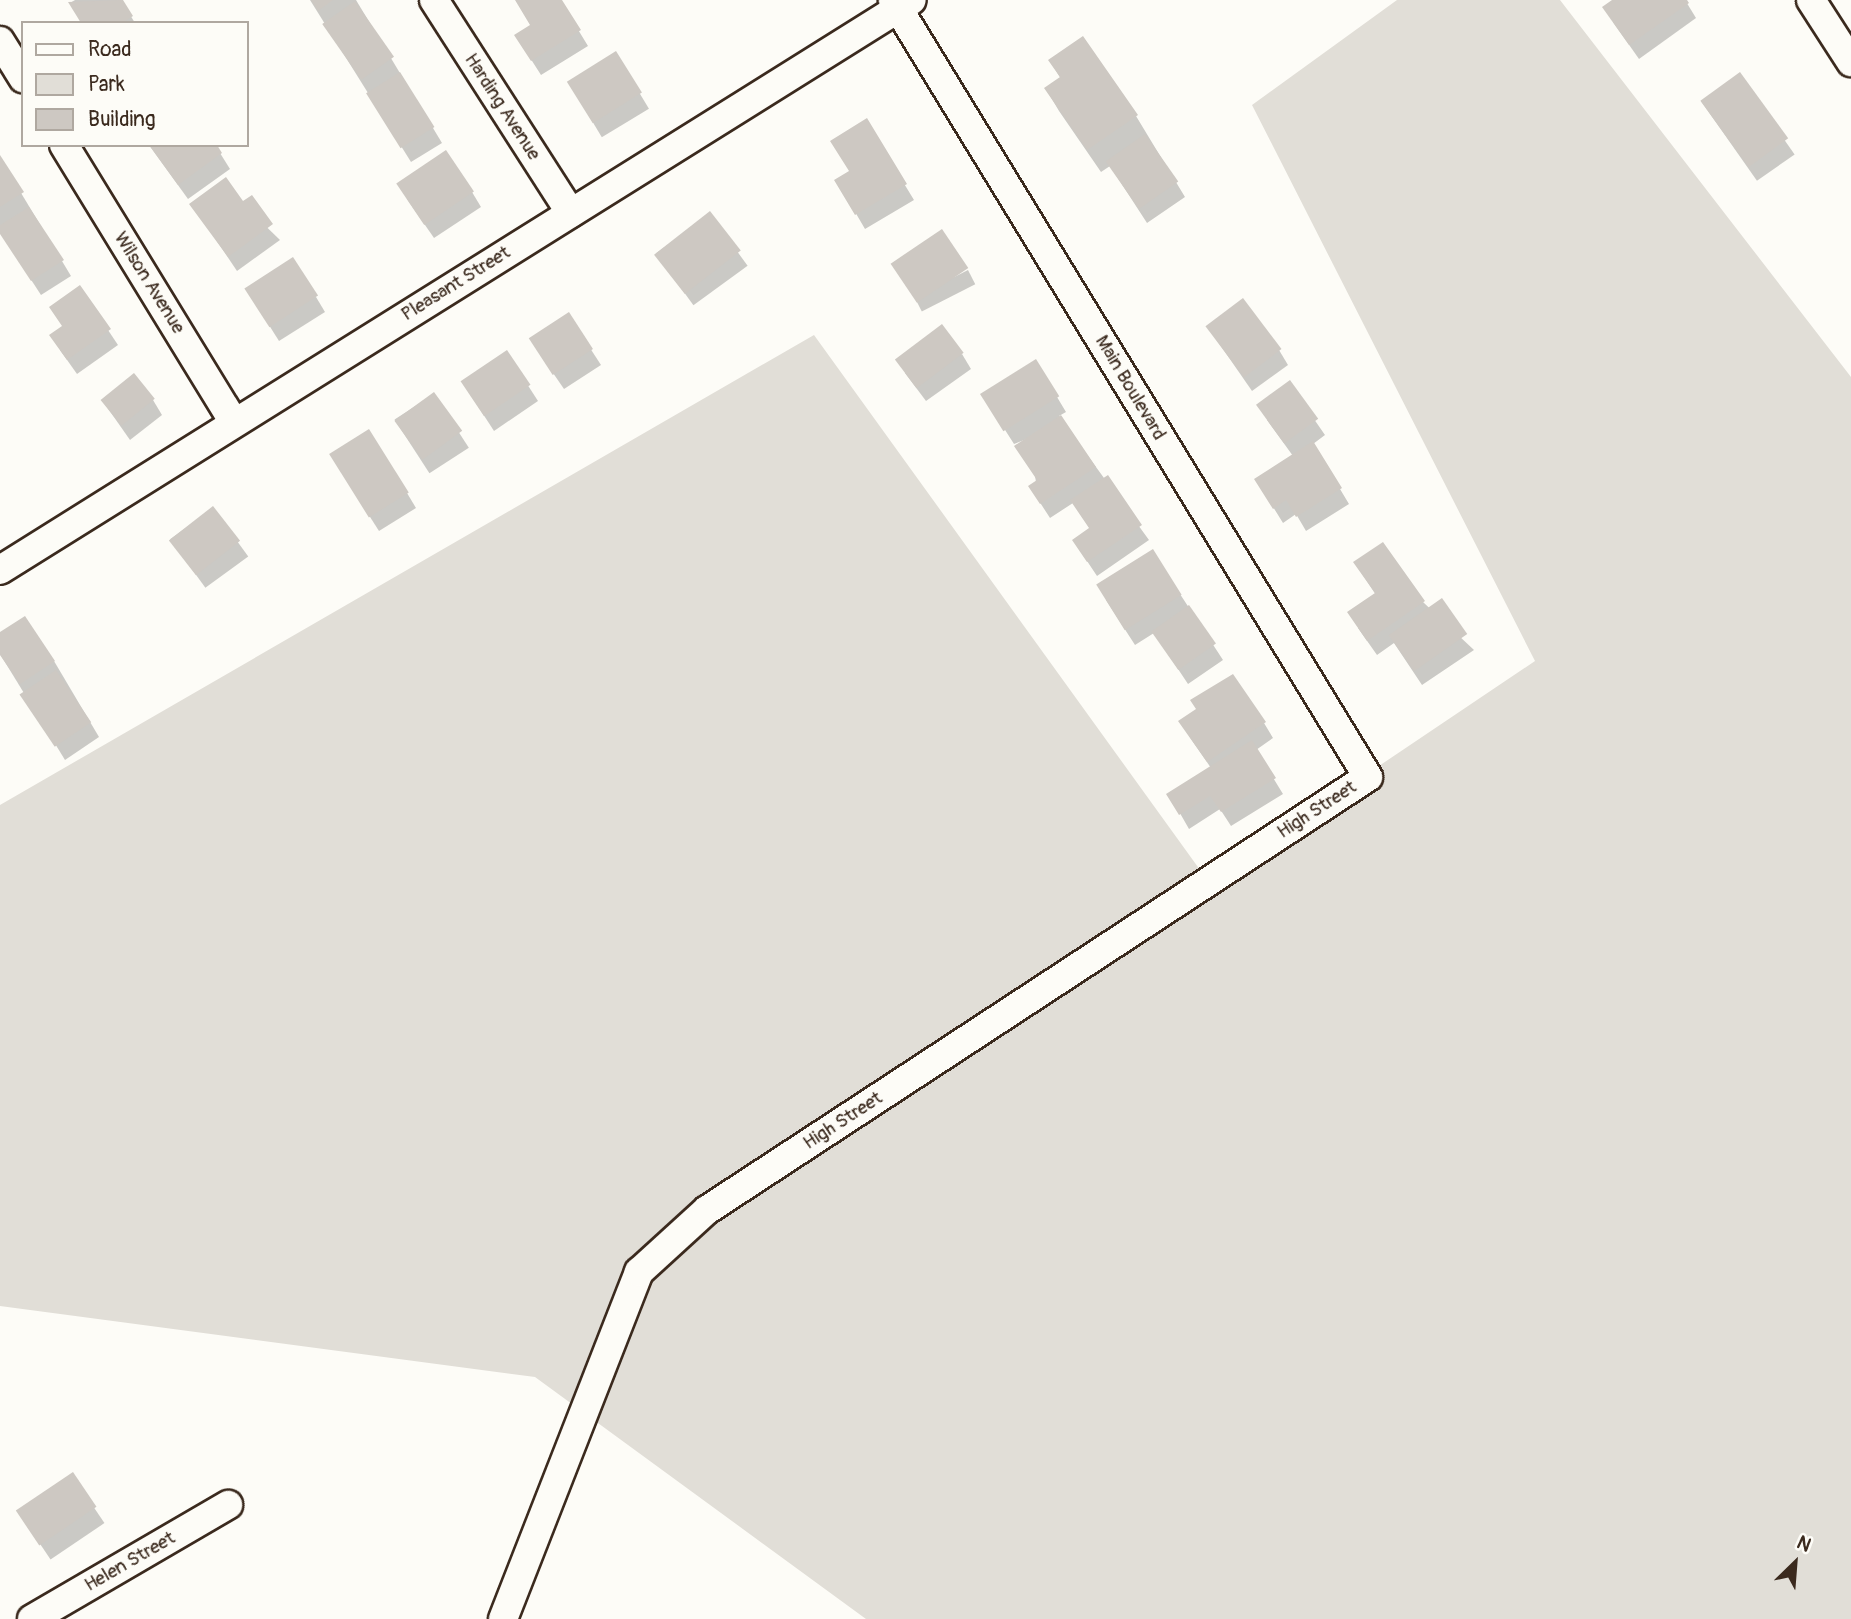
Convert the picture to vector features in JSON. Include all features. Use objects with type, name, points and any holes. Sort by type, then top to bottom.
[{"type":"street","name":"Harding Avenue","points":[[434,0],[570,213]]},
{"type":"street","points":[[1811,0],[1851,62]]},
{"type":"street","name":"Pleasant Street","points":[[0,570],[901,3]]},
{"type":"street","name":"Main Boulevard","points":[[901,3],[1368,777]]},
{"type":"street","points":[[0,41],[21,75]]},
{"type":"street","name":"Wilson Avenue","points":[[65,147],[234,422]]},
{"type":"street","name":"High Street","points":[[503,1619],[639,1272],[708,1210],[1368,777]]},
{"type":"street","name":"Helen Street","points":[[32,1619],[228,1505]]},
{"type":"green space","points":[[1397,0],[1560,0],[1851,377],[1851,1619],[866,1619],[535,1377],[0,1306],[0,805],[814,335],[1208,881],[1535,661],[1252,105]]},
{"type":"building","points":[[123,0],[133,16],[125,21],[80,21],[68,2]]},
{"type":"building","points":[[311,0],[333,0],[318,11]]},
{"type":"building","points":[[515,0],[562,0],[581,30],[531,61],[514,35],[530,25]]},
{"type":"building","points":[[1612,0],[1687,0],[1689,3],[1629,45],[1602,7]]},
{"type":"building","points":[[355,1],[394,57],[361,80],[322,24]]},
{"type":"building","points":[[1083,36],[1138,115],[1087,150],[1044,88],[1060,77],[1048,60]]},
{"type":"building","points":[[616,51],[642,93],[593,123],[567,82]]},
{"type":"building","points":[[400,72],[434,127],[401,148],[366,93]]},
{"type":"building","points":[[1740,72],[1788,138],[1749,167],[1700,101]]},
{"type":"building","points":[[867,118],[907,184],[855,215],[834,180],[849,171],[830,141]]},
{"type":"building","points":[[1145,134],[1178,182],[1139,209],[1106,162]]},
{"type":"building","points":[[150,147],[218,147],[222,153],[178,185]]},
{"type":"building","points":[[446,150],[474,191],[424,225],[396,184]]},
{"type":"building","points":[[0,155],[24,192],[0,207]]},
{"type":"building","points":[[226,177],[243,201],[252,195],[273,224],[228,257],[189,204]]},
{"type":"building","points":[[29,207],[64,260],[31,281],[0,234],[0,225]]},
{"type":"building","points":[[710,211],[741,250],[685,294],[654,255]]},
{"type":"building","points":[[942,229],[968,268],[917,303],[891,264]]},
{"type":"building","points":[[293,257],[318,296],[269,327],[244,289]]},
{"type":"building","points":[[80,285],[111,329],[67,360],[49,335],[62,326],[49,307]]},
{"type":"building","points":[[1243,298],[1282,349],[1244,377],[1205,326]]},
{"type":"building","points":[[569,312],[593,349],[553,375],[529,338]]},
{"type":"building","points":[[942,324],[964,353],[917,388],[895,360]]},
{"type":"building","points":[[507,350],[530,385],[484,416],[461,381]]},
{"type":"building","points":[[1036,359],[1059,396],[1003,431],[980,394]]},
{"type":"building","points":[[134,373],[155,399],[121,426],[101,400]]},
{"type":"building","points":[[1290,380],[1318,419],[1284,444],[1256,405]]},
{"type":"building","points":[[434,392],[462,431],[423,460],[394,421]]},
{"type":"building","points":[[1061,415],[1096,467],[1040,504],[1028,486],[1037,480],[1014,446]]},
{"type":"building","points":[[369,429],[409,493],[369,518],[329,454]]},
{"type":"building","points":[[1313,441],[1342,488],[1296,517],[1286,500],[1273,509],[1254,479]]},
{"type":"building","points":[[1108,475],[1142,525],[1087,562],[1072,540],[1089,528],[1070,500]]},
{"type":"building","points":[[213,506],[240,541],[196,575],[169,540]]},
{"type":"building","points":[[1383,542],[1425,601],[1367,641],[1347,612],[1375,593],[1353,562]]},
{"type":"building","points":[[1153,549],[1182,595],[1125,630],[1096,585]]},
{"type":"building","points":[[1442,598],[1467,634],[1414,671],[1389,635]]},
{"type":"building","points":[[1189,605],[1216,644],[1178,670],[1151,631]]},
{"type":"building","points":[[25,616],[55,661],[20,684],[0,655],[0,632]]},
{"type":"building","points":[[56,670],[91,722],[55,747],[20,695]]},
{"type":"building","points":[[1233,674],[1266,722],[1207,762],[1178,721],[1196,709],[1190,700]]},
{"type":"building","points":[[1252,740],[1276,778],[1221,812],[1210,796],[1179,815],[1166,794]]},
{"type":"building","points":[[73,1472],[96,1507],[39,1545],[16,1511]]}]
